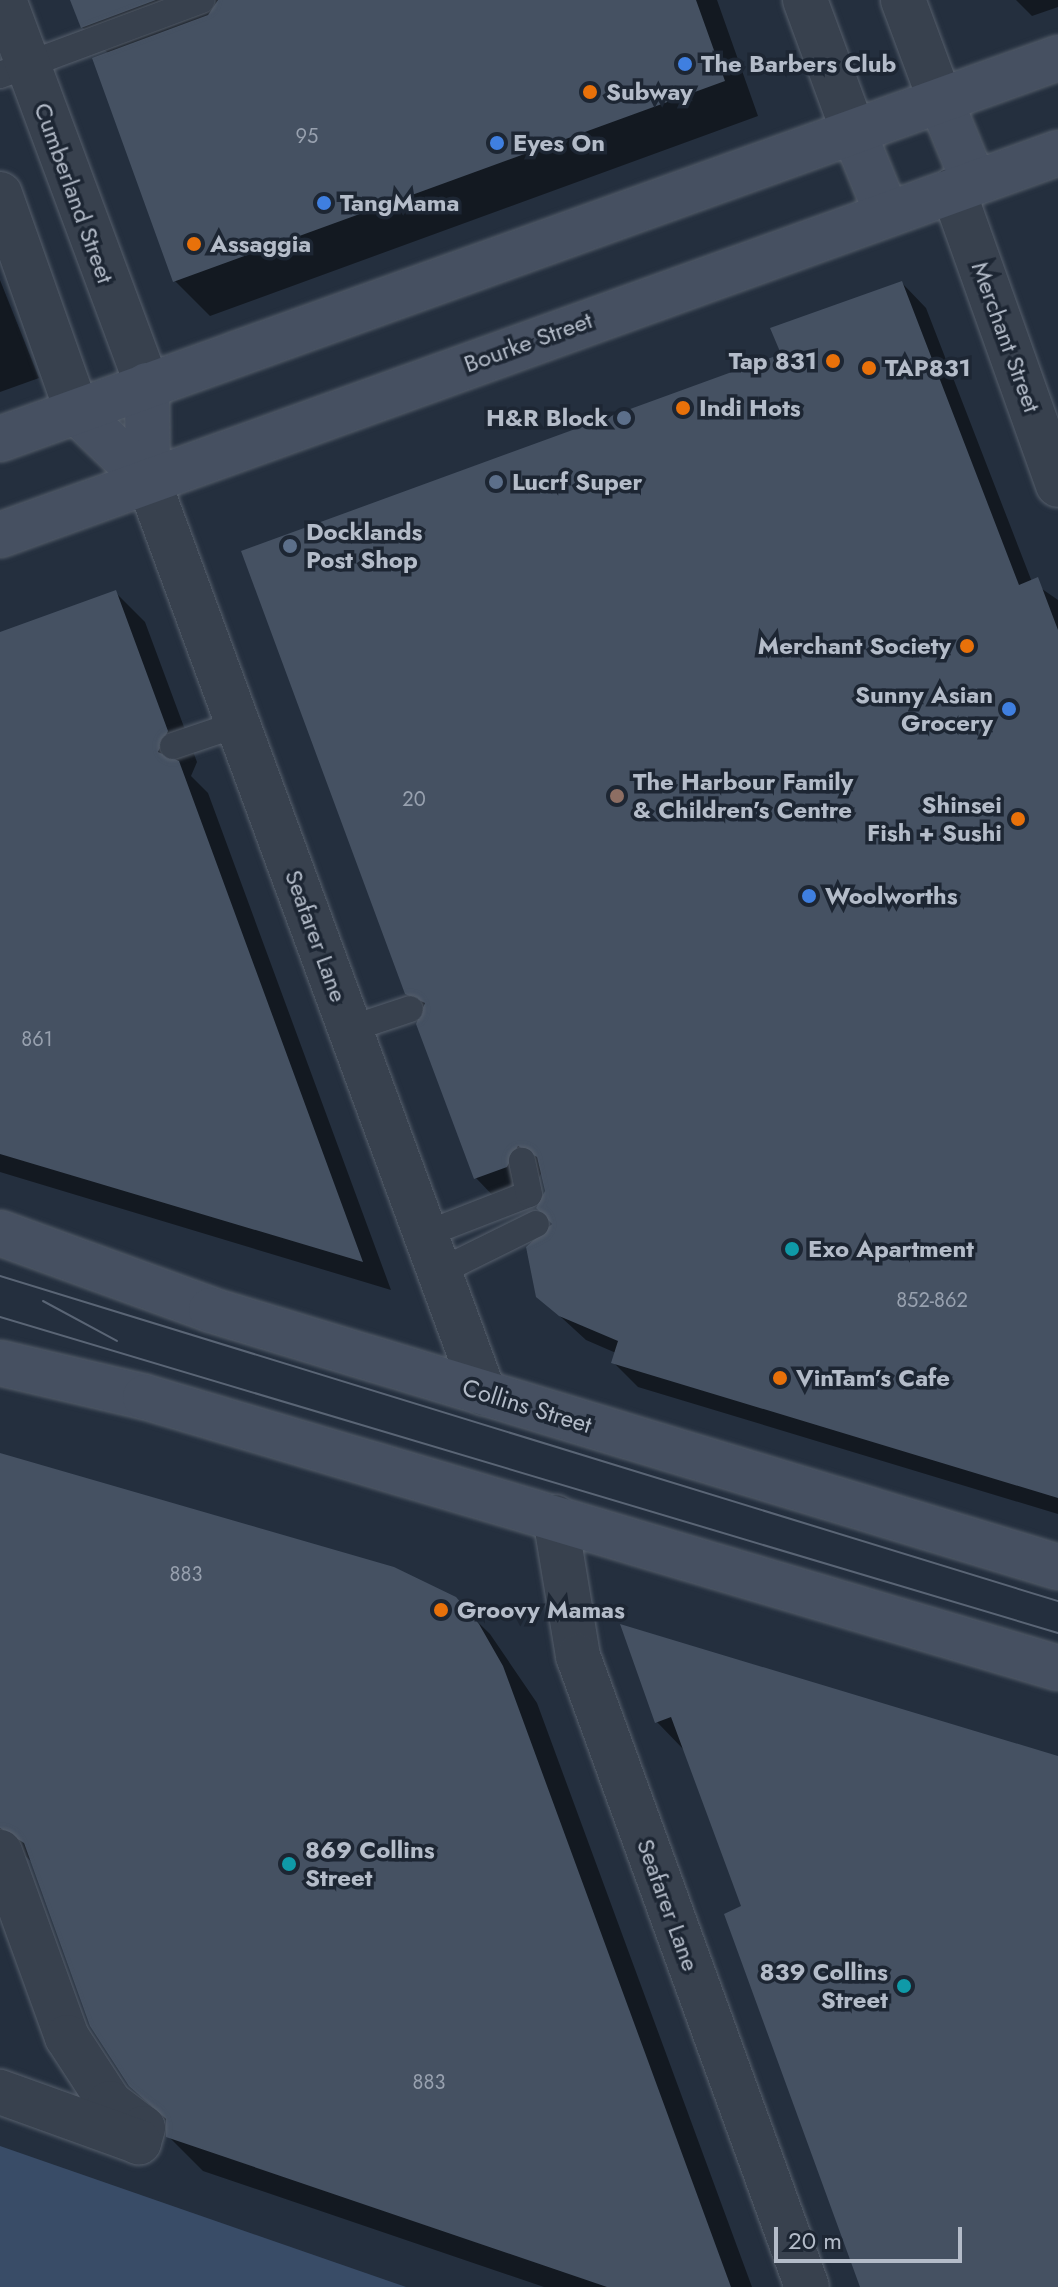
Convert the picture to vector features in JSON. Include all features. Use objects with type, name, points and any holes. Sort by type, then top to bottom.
[{"type":"street","name":"Cumberland Street","points":[[4,0],[14,70],[147,385]]},
{"type":"street","points":[[805,0],[887,214]]},
{"type":"street","points":[[903,0],[941,102],[964,186]]},
{"type":"street","points":[[0,439],[1058,58]]},
{"type":"street","name":"Bourke Street","points":[[0,535],[1058,153]]},
{"type":"street","name":"Merchant Street","points":[[964,186],[1058,485]]},
{"type":"street","points":[[0,194],[77,412],[148,480]]},
{"type":"street","points":[[147,385],[148,480]]},
{"type":"street","name":"Seafarer Lane","points":[[148,480],[484,1393]]},
{"type":"street","name":"Collins Street","points":[[0,1233],[211,1310],[1058,1567]]},
{"type":"street","points":[[0,1363],[555,1517],[1058,1668]]},
{"type":"street","name":"Seafarer Lane","points":[[555,1517],[578,1656],[807,2287]]},
{"type":"street","points":[[0,1852],[67,2037],[110,2103],[143,2128],[139,2142],[0,2092]]},
{"type":"lane","points":[[14,70],[202,0]]},
{"type":"lane","points":[[173,746],[238,724]]},
{"type":"lane","points":[[350,1029],[410,1009]]},
{"type":"lane","points":[[432,1253],[529,1194],[522,1161]]},
{"type":"lane","points":[[432,1253],[536,1224]]},
{"type":"water","points":[[0,2146],[406,2287],[0,2287]]},
{"type":"building","points":[[70,0],[156,0],[81,28]]},
{"type":"building","points":[[218,0],[696,0],[725,81],[173,282],[92,58],[208,15]]},
{"type":"building","points":[[902,281],[1019,585],[1038,577],[1058,630],[1058,1498],[611,1363],[618,1341],[559,1316],[536,1297],[526,1247],[552,1224],[536,1208],[545,1191],[537,1157],[518,1146],[507,1167],[474,1179],[416,1024],[425,1003],[405,994],[241,551],[781,354],[770,328]]},
{"type":"building","points":[[116,590],[168,731],[158,752],[179,761],[363,1262],[0,1154],[0,632]]},
{"type":"building","name":"869 Collins Street","points":[[0,1453],[394,1567],[456,1597],[479,1624],[503,1666],[731,2287],[607,2287],[166,2137],[166,2119],[129,2086],[90,2026],[24,1843],[0,1828]]},
{"type":"building","name":"839 Collins Street","points":[[620,1624],[1058,1756],[1058,2287],[860,2287],[724,1914],[741,1906],[671,1717],[655,1723]]},
{"type":"tram line","points":[[0,1276],[1058,1601]]},
{"type":"tram line","points":[[43,1301],[117,1341]]},
{"type":"tram line","points":[[0,1317],[1058,1633]]},
{"type":"place","name":"The Barbers Club","points":[[685,64]]},
{"type":"place","name":"Subway","points":[[590,92]]},
{"type":"place","name":"Eyes On","points":[[497,143]]},
{"type":"place","name":"TangMama","points":[[324,203]]},
{"type":"place","name":"Assaggia","points":[[194,244]]},
{"type":"place","name":"Tap 831","points":[[833,361]]},
{"type":"place","name":"TAP831","points":[[869,368]]},
{"type":"place","name":"Indi Hots","points":[[683,408]]},
{"type":"place","name":"H&R Block","points":[[624,418]]},
{"type":"place","name":"Lucrf Super","points":[[496,482]]},
{"type":"place","name":"Docklands Post Shop","points":[[290,546]]},
{"type":"place","name":"Merchant Society","points":[[967,646]]},
{"type":"place","name":"Sunny Asian Grocery","points":[[1009,709]]},
{"type":"place","name":"The Harbour Family & Children’s Centre","points":[[617,796]]},
{"type":"place","name":"Shinsei Fish + Sushi","points":[[1018,819]]},
{"type":"place","name":"Woolworths","points":[[809,896]]},
{"type":"place","name":"Exo Apartment","points":[[792,1249]]},
{"type":"place","name":"VinTam’s Cafe","points":[[780,1378]]},
{"type":"place","name":"Groovy Mamas","points":[[441,1610]]},
{"type":"place","name":"869 Collins Street","points":[[289,1864]]},
{"type":"place","name":"839 Collins Street","points":[[904,1986]]}]
